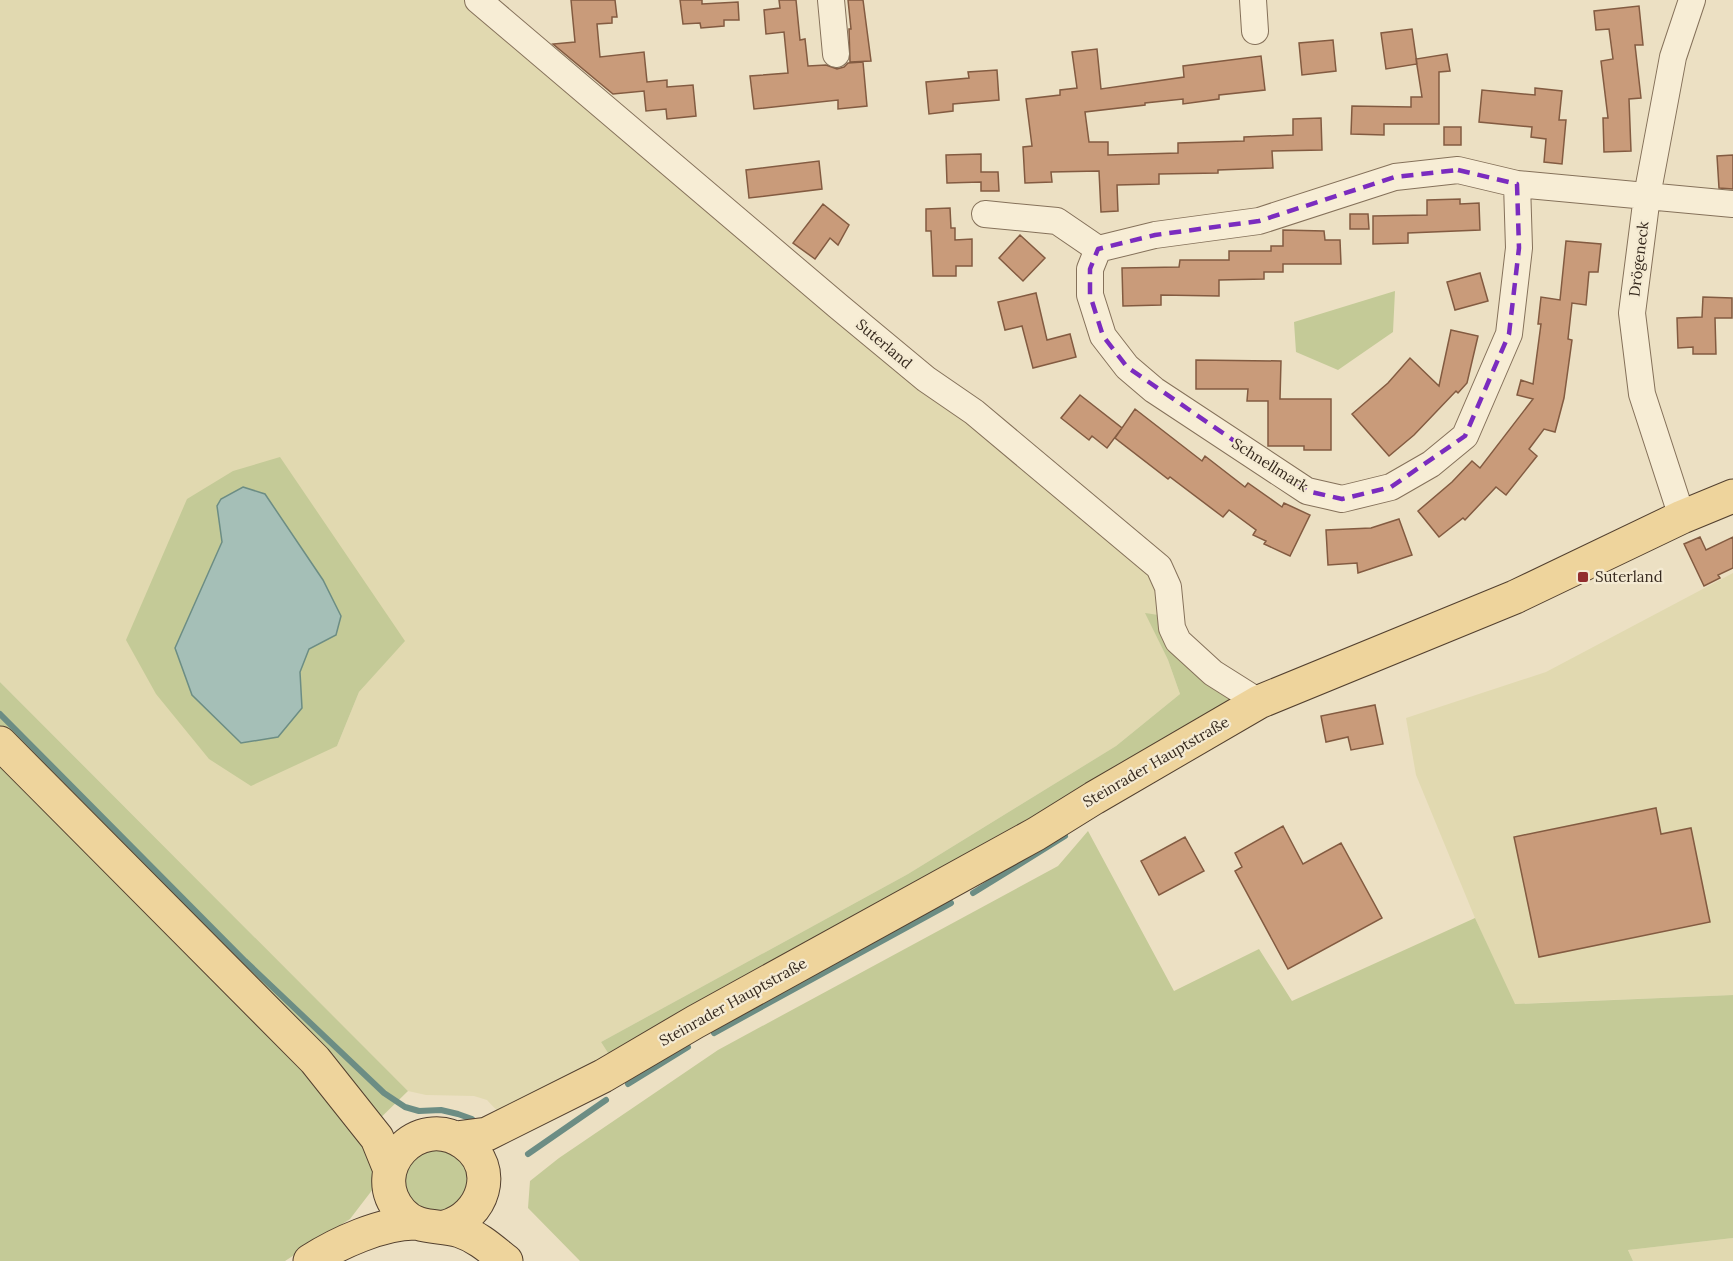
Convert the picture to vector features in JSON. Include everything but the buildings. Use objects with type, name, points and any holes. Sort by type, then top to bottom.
[{"type":"main road","name":"Steinrader Hauptstraße","points":[[441,1137],[487,1134],[603,1076],[694,1022],[1036,834],[1259,702],[1515,597],[1682,517],[1733,496]]},
{"type":"main road","points":[[0,743],[315,1060],[377,1138],[390,1177],[392,1197],[399,1209],[430,1225],[474,1237],[506,1261]]},
{"type":"main road","points":[[315,1060],[387,1117],[406,1128],[441,1137],[474,1153],[496,1222],[527,1261]]},
{"type":"main road","name":"Steinrader Hauptstraße","points":[[483,1183],[498,1153],[603,1076]]},
{"type":"main road","points":[[312,1260],[381,1199],[396,1157],[405,1146],[441,1137]]},
{"type":"main road","points":[[312,1260],[377,1229],[392,1225],[457,1223],[468,1216],[478,1203],[483,1183]]},
{"type":"street","name":"Suterland","points":[[478,0],[926,379],[974,412],[1159,567],[1168,587],[1172,628],[1178,641],[1213,673],[1259,702]]},
{"type":"street","points":[[831,0],[836,54]]},
{"type":"street","points":[[1253,0],[1255,31]]},
{"type":"street","name":"Drögeneck","points":[[1682,517],[1642,394],[1632,313],[1647,196],[1673,57],[1692,0]]},
{"type":"street","points":[[985,214],[1057,221],[1098,249],[1155,235],[1259,221],[1395,177],[1458,170],[1517,184],[1733,204]]},
{"type":"street","name":"Schnellmark","points":[[1098,249],[1090,269],[1090,295],[1102,336],[1127,367],[1155,390],[1307,491],[1342,499],[1391,488],[1431,464],[1465,436],[1509,334],[1519,248],[1517,184]]},
{"type":"highlighted area","points":[[1458,170],[1517,184],[1519,248],[1509,334],[1465,436],[1391,487],[1342,499],[1307,491],[1127,367],[1103,336],[1090,295],[1090,269],[1098,249],[1155,235],[1259,221],[1395,177]]},
{"type":"shaded area","points":[[0,0],[471,0],[1109,530],[1153,580],[1159,615],[1146,614],[1168,660],[1180,694],[1116,746],[908,874],[601,1042],[610,1056],[503,1117],[487,1100],[474,1096],[426,1095],[408,1091],[0,682]],"holes":[[[404,641],[359,692],[337,746],[156,694]]]},
{"type":"shaded area","points":[[1733,573],[1733,995],[1514,1004],[1475,918],[1416,775],[1406,718],[1546,672]]},
{"type":"shaded area","points":[[1733,1238],[1733,1261],[1633,1261],[1628,1250]]},
{"type":"green space","points":[[1395,291],[1393,332],[1338,370],[1296,352],[1294,322]]},
{"type":"green space","points":[[280,457],[405,641],[359,692],[337,746],[251,786],[209,759],[156,694],[126,640],[187,499],[233,471]],"holes":[[[222,542],[336,635],[309,648],[300,672],[302,708],[175,649]]]},
{"type":"green space","points":[[1145,613],[1159,615],[1232,697],[1226,704],[1096,785],[610,1056],[601,1042],[908,874],[1116,746],[1180,694],[1168,660]]},
{"type":"green space","points":[[0,682],[408,1091],[365,1133],[376,1167],[373,1189],[350,1219],[285,1261],[0,1261]]},
{"type":"green space","points":[[1088,831],[1174,991],[1259,949],[1292,1001],[1475,918],[1515,1004],[1733,995],[1733,1238],[1628,1250],[1633,1261],[580,1261],[528,1208],[530,1181],[559,1158],[718,1050],[1058,866]]},
{"type":"green space","points":[[438,1147],[459,1157],[466,1170],[468,1182],[457,1203],[436,1212],[425,1211],[414,1204],[403,1189],[409,1159]]},
{"type":"water","points":[[243,487],[265,494],[323,580],[341,616],[336,635],[309,649],[300,672],[302,708],[278,737],[241,743],[192,695],[175,648],[222,542],[217,506],[221,499]]},
{"type":"waterway","points":[[0,714],[245,961],[384,1093],[405,1107],[419,1111],[441,1110],[472,1119]]},
{"type":"waterway","points":[[973,893],[1065,836]]},
{"type":"waterway","points":[[714,1033],[951,903]]},
{"type":"waterway","points":[[628,1084],[688,1047]]},
{"type":"waterway","points":[[528,1154],[606,1100]]},
{"type":"place","name":"Suterland","points":[[1583,577]]}]
